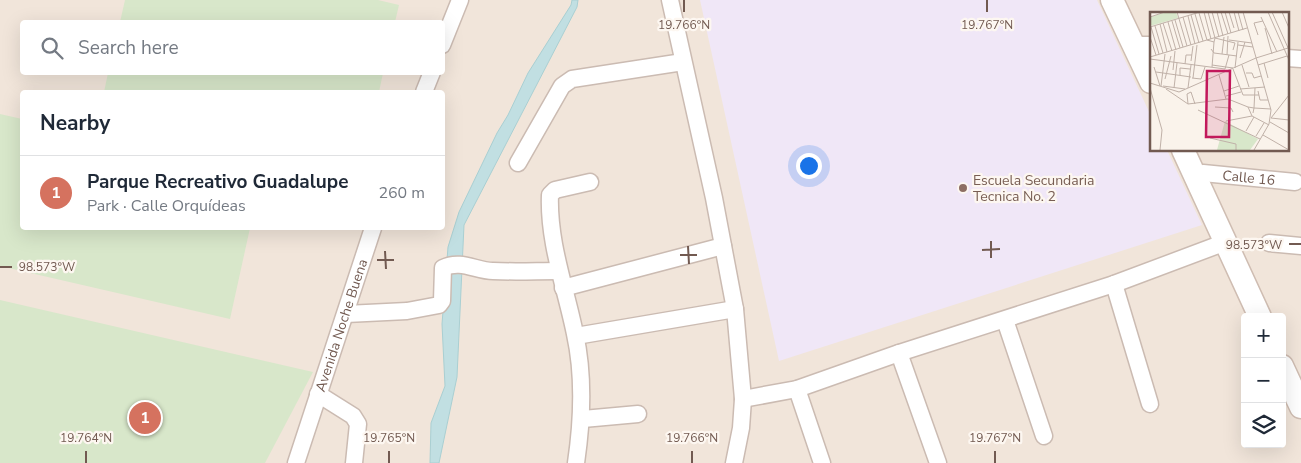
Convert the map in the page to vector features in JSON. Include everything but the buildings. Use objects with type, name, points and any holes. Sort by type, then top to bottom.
[{"type":"street","points":[[445,38],[460,0]]},
{"type":"street","points":[[670,0],[735,309],[743,399],[741,428],[734,463]]},
{"type":"street","points":[[1112,0],[1142,45],[1150,78]]},
{"type":"street","points":[[1288,58],[1301,59]]},
{"type":"street","points":[[518,163],[562,86],[572,79],[683,62]]},
{"type":"street","points":[[425,90],[431,75]]},
{"type":"street","points":[[1183,151],[1258,313]]},
{"type":"street","name":"Calle 16","points":[[1203,172],[1295,182]]},
{"type":"street","points":[[576,463],[582,419],[576,336],[559,271],[550,195],[555,190],[590,182]]},
{"type":"street","name":"Avenida Noche Buena","points":[[354,463],[358,424],[352,416],[318,394],[372,230]]},
{"type":"street","points":[[743,399],[797,389],[899,353],[1114,284],[1226,242]]},
{"type":"street","points":[[1269,243],[1301,246]]},
{"type":"street","points":[[563,288],[723,246]]},
{"type":"street","points":[[346,314],[407,311],[439,305],[442,301],[443,268],[448,265],[474,266],[489,271],[559,271]]},
{"type":"street","points":[[1114,284],[1150,404]]},
{"type":"street","points":[[576,336],[735,309]]},
{"type":"street","points":[[1005,320],[1044,436]]},
{"type":"street","points":[[899,353],[938,463]]},
{"type":"street","points":[[1286,375],[1301,407]]},
{"type":"street","points":[[797,389],[822,463]]},
{"type":"street","points":[[296,463],[318,394]]},
{"type":"street","points":[[582,419],[638,414]]},
{"type":"shaded area","points":[[0,0],[1301,0],[1301,463],[0,463]]},
{"type":"shaded area","name":"Escuela Secundaria Tecnica No. 2","points":[[700,0],[1097,0],[1150,114],[1150,151],[1167,151],[1202,225],[779,361]]},
{"type":"green space","points":[[125,0],[378,0],[399,5],[395,20],[120,20]]},
{"type":"green space","points":[[108,75],[383,75],[379,90],[104,90]]},
{"type":"green space","points":[[0,114],[20,119],[20,230],[250,230],[230,319],[0,266]]},
{"type":"green space","points":[[0,300],[313,372],[265,463],[0,463]]},
{"type":"water","points":[[572,0],[578,0],[577,7],[464,225],[457,377],[439,463],[430,463],[431,423],[445,386],[442,324],[448,247],[459,212],[497,133],[508,115],[528,73],[571,5]]},
{"type":"place","name":"Escuela Secundaria Tecnica No. 2","points":[[963,188]]},
{"type":"place","name":"Parque Recreativo Guadalupe","points":[[145,418]]}]
